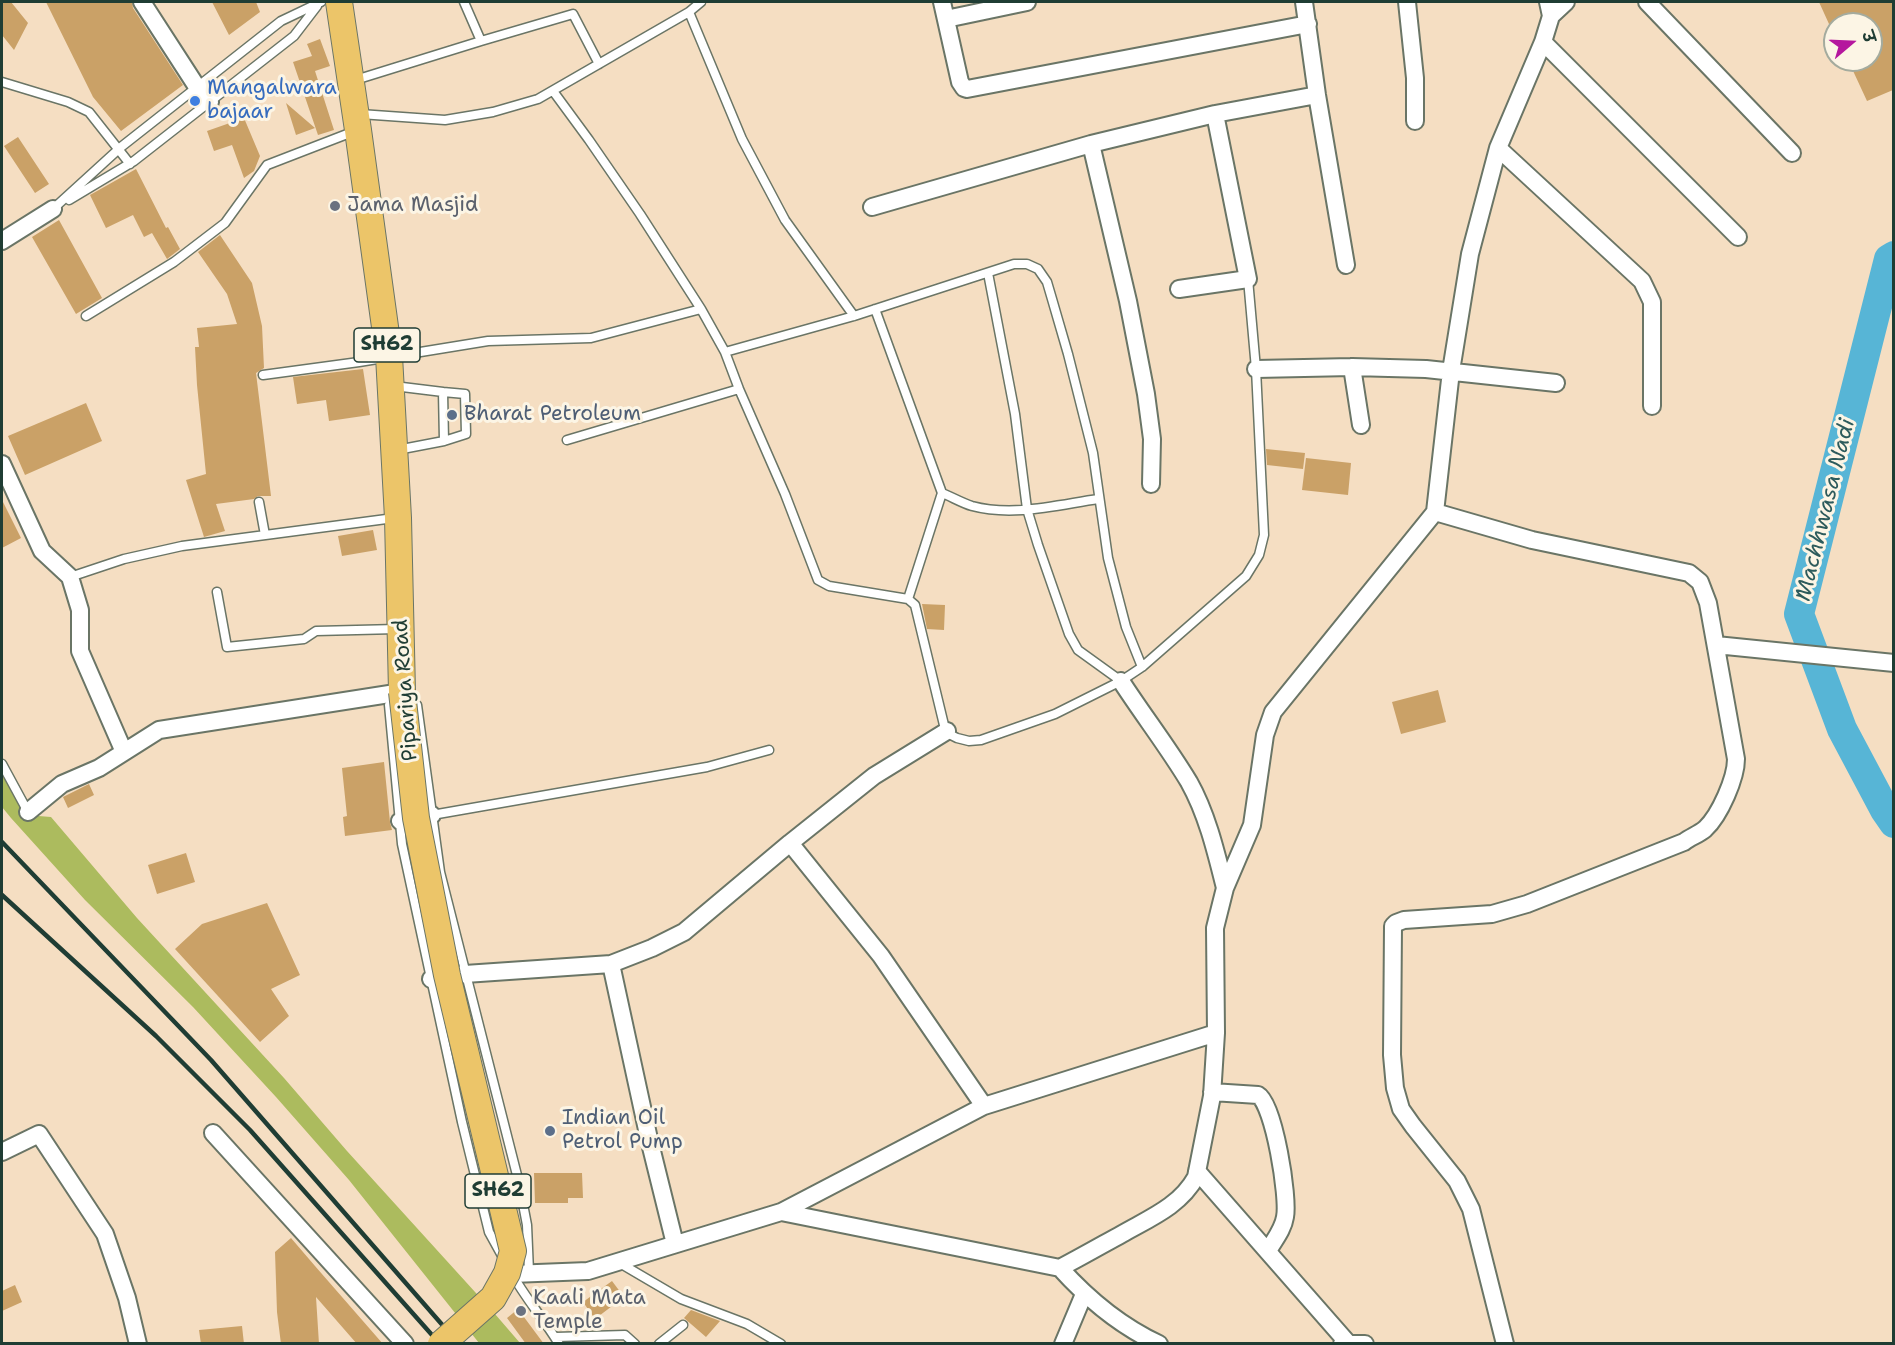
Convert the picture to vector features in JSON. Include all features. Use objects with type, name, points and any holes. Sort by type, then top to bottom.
[{"type":"main road","name":"Pipariya Road","points":[[326,2],[351,82],[388,356],[398,518],[402,692],[416,818],[447,975],[513,1251],[507,1273],[493,1299],[441,1344]]},
{"type":"street","points":[[142,2],[197,87],[210,102]]},
{"type":"street","points":[[942,2],[960,82],[967,89],[1308,24]]},
{"type":"street","points":[[946,19],[1027,2]]},
{"type":"street","points":[[1304,2],[1317,95],[1346,265]]},
{"type":"street","points":[[1407,2],[1415,78],[1415,121]]},
{"type":"street","points":[[1060,1268],[1164,1211],[1190,1188],[1197,1171],[1212,1092],[1216,1033],[1215,928],[1225,888],[1252,825],[1265,735],[1272,712],[1435,512],[1451,370],[1470,254],[1498,148],[1543,42],[1550,9],[1566,2]]},
{"type":"street","points":[[1647,2],[1792,153]]},
{"type":"street","points":[[1543,42],[1738,237]]},
{"type":"street","points":[[872,207],[1090,144],[1215,114],[1317,95]]},
{"type":"street","points":[[1179,289],[1248,279],[1215,114]]},
{"type":"street","points":[[1090,144],[1128,301],[1146,394],[1152,439],[1150,484]]},
{"type":"street","points":[[1498,148],[1642,281],[1649,293],[1653,314],[1652,406]]},
{"type":"street","points":[[2,241],[53,209]]},
{"type":"street","points":[[1352,367],[1361,425]]},
{"type":"street","points":[[1256,369],[1352,367],[1451,370],[1556,383]]},
{"type":"street","points":[[2,464],[42,551],[70,577],[80,610],[80,651],[124,752]]},
{"type":"street","points":[[1435,512],[1532,540],[1689,573],[1700,582],[1708,603],[1736,759],[1736,770],[1719,809],[1706,828],[1684,842],[1527,904],[1492,914],[1404,920],[1396,923],[1392,930],[1392,1055],[1395,1088],[1401,1109],[1457,1181],[1471,1209],[1505,1344]]},
{"type":"street","points":[[1716,645],[1893,663]]},
{"type":"street","points":[[1121,681],[1189,783],[1202,810],[1225,888]]},
{"type":"street","points":[[28,812],[62,784],[99,768],[159,730],[402,692]]},
{"type":"street","points":[[431,980],[465,974],[611,964],[652,948],[684,932],[874,776],[947,730]]},
{"type":"street","points":[[400,820],[432,815]]},
{"type":"street","points":[[790,843],[881,956],[984,1106]]},
{"type":"street","points":[[611,964],[649,1139],[675,1244]]},
{"type":"street","points":[[512,1274],[588,1271],[781,1212],[984,1106],[1216,1033]]},
{"type":"street","points":[[1212,1092],[1247,1093],[1262,1097],[1273,1125],[1286,1194],[1286,1211],[1282,1227],[1268,1251]]},
{"type":"street","points":[[213,1133],[405,1344]]},
{"type":"street","points":[[2,1152],[39,1134],[105,1234],[127,1298],[138,1344]]},
{"type":"street","points":[[1197,1171],[1268,1251],[1344,1343],[1365,1344]]},
{"type":"street","points":[[781,1212],[1060,1268],[1084,1294],[1134,1332],[1159,1344]]},
{"type":"street","points":[[1063,1344],[1084,1294]]},
{"type":"lane","points":[[53,209],[118,149],[281,21],[326,2]]},
{"type":"lane","points":[[53,209],[130,164],[294,36],[326,2]]},
{"type":"lane","points":[[464,2],[481,41]]},
{"type":"lane","points":[[86,316],[174,262],[225,223],[267,165],[357,122],[445,120],[493,112],[538,99],[689,12],[701,2]]},
{"type":"lane","points":[[689,12],[742,139],[785,220],[854,316]]},
{"type":"lane","points":[[351,82],[573,14],[599,64]]},
{"type":"lane","points":[[2,82],[68,102],[89,112],[130,164]]},
{"type":"lane","points":[[553,91],[589,140],[701,309],[725,352],[785,494],[818,580],[829,586],[908,599],[915,605],[947,730],[949,734],[963,740],[981,740],[1055,714],[1121,681],[1142,667],[1246,576],[1259,555],[1264,535],[1256,369],[1248,279]]},
{"type":"lane","points":[[725,352],[854,316],[1014,264],[1027,264],[1038,269],[1047,282],[1084,416],[1093,453],[1108,558],[1123,615],[1142,667]]},
{"type":"lane","points":[[988,273],[1015,414],[1027,509],[1070,634],[1078,650],[1121,681]]},
{"type":"lane","points":[[263,375],[488,341],[591,338],[701,309]]},
{"type":"lane","points":[[875,309],[942,493],[908,599]]},
{"type":"lane","points":[[390,386],[465,394],[466,434],[394,451]]},
{"type":"lane","points":[[567,440],[739,388]]},
{"type":"lane","points":[[442,392],[444,441]]},
{"type":"lane","points":[[942,493],[970,506],[996,511],[1098,499]]},
{"type":"lane","points":[[259,502],[265,535]]},
{"type":"lane","points":[[70,577],[124,559],[170,549],[398,518]]},
{"type":"lane","points":[[217,592],[227,647],[304,639],[316,631],[400,629]]},
{"type":"lane","points":[[529,1272],[527,1225],[519,1183],[440,872],[417,705],[402,692],[389,705],[402,844],[462,1122],[489,1232],[522,1293],[557,1340],[626,1335],[635,1344]]},
{"type":"lane","points":[[432,815],[707,767],[769,750]]},
{"type":"lane","points":[[2,764],[28,812]]},
{"type":"lane","points":[[618,1262],[681,1299],[747,1324],[781,1344]]},
{"type":"lane","points":[[659,1344],[683,1325]]},
{"type":"green space","points":[[2,775],[26,815],[51,817],[137,918],[284,1078],[520,1343],[479,1343],[349,1180],[276,1097],[193,1007],[85,900],[11,818],[2,807]]},
{"type":"building","points":[[2,2],[11,2],[28,23],[14,50],[2,35]]},
{"type":"building","points":[[46,2],[132,2],[133,8],[183,85],[121,131],[93,97]]},
{"type":"building","points":[[212,2],[256,2],[260,12],[229,35]]},
{"type":"building","points":[[1819,2],[1893,2],[1893,90],[1867,101],[1854,72],[1883,72],[1883,12],[1824,12]]},
{"type":"building","points":[[320,39],[330,66],[315,71],[334,130],[318,135],[293,62],[312,56],[307,44]]},
{"type":"building","points":[[286,103],[315,128],[296,135]]},
{"type":"building","points":[[244,118],[260,156],[254,171],[244,178],[232,145],[214,151],[207,131]]},
{"type":"building","points":[[18,137],[49,184],[35,193],[4,146]]},
{"type":"building","points":[[136,169],[166,228],[168,227],[180,249],[167,259],[152,233],[144,237],[133,215],[106,228],[90,195]]},
{"type":"building","points":[[59,220],[102,298],[76,314],[32,237]]},
{"type":"building","points":[[220,235],[252,283],[262,326],[264,368],[256,373],[271,496],[258,496],[254,499],[216,504],[225,531],[204,537],[186,480],[206,474],[197,385],[195,347],[199,347],[197,328],[237,324],[227,294],[198,252]]},
{"type":"building","points":[[363,369],[370,415],[329,421],[326,400],[297,404],[293,377]]},
{"type":"building","points":[[86,403],[102,441],[25,475],[8,436]]},
{"type":"building","points":[[1266,449],[1305,453],[1303,469],[1267,465]]},
{"type":"building","points":[[1306,458],[1351,463],[1348,495],[1302,490]]},
{"type":"building","points":[[2,500],[21,538],[2,548]]},
{"type":"building","points":[[373,530],[377,550],[342,556],[338,536]]},
{"type":"building","points":[[922,604],[945,605],[944,630],[927,629]]},
{"type":"building","points":[[1438,690],[1446,722],[1401,734],[1392,702]]},
{"type":"building","points":[[384,762],[392,830],[345,836],[343,817],[347,816],[342,768]]},
{"type":"building","points":[[89,784],[94,795],[68,808],[63,797]]},
{"type":"building","points":[[186,853],[195,882],[157,894],[148,865]]},
{"type":"building","points":[[267,903],[300,975],[271,989],[289,1016],[260,1042],[175,949],[202,924]]},
{"type":"building","points":[[534,1173],[582,1173],[583,1198],[568,1198],[568,1203],[535,1203]]},
{"type":"building","points":[[291,1238],[383,1344],[357,1344],[316,1297],[319,1344],[281,1344],[277,1312],[275,1252]]},
{"type":"building","points":[[612,1281],[624,1297],[595,1319],[583,1302]]},
{"type":"building","points":[[15,1285],[22,1302],[2,1311],[2,1291]]},
{"type":"building","points":[[518,1309],[544,1344],[526,1344],[507,1318]]},
{"type":"building","points":[[691,1310],[720,1321],[706,1337],[684,1318]]},
{"type":"building","points":[[242,1326],[244,1344],[201,1344],[199,1330]]},
{"type":"waterway","name":"Machhwasa Nadi","points":[[1894,256],[1889,259],[1799,614],[1842,729],[1894,823]]},
{"type":"railway","points":[[2,842],[211,1060],[459,1344]]},
{"type":"railway","points":[[2,895],[156,1036],[250,1130],[440,1344]]},
{"type":"place","name":"Mangalwara bajaar","points":[[195,101]]},
{"type":"place","name":"Jama Masjid","points":[[335,206]]},
{"type":"place","name":"Bharat Petroleum","points":[[452,415]]},
{"type":"place","name":"Indian Oil Petrol Pump","points":[[550,1131]]},
{"type":"place","name":"Kaali Mata Temple","points":[[521,1311]]}]
